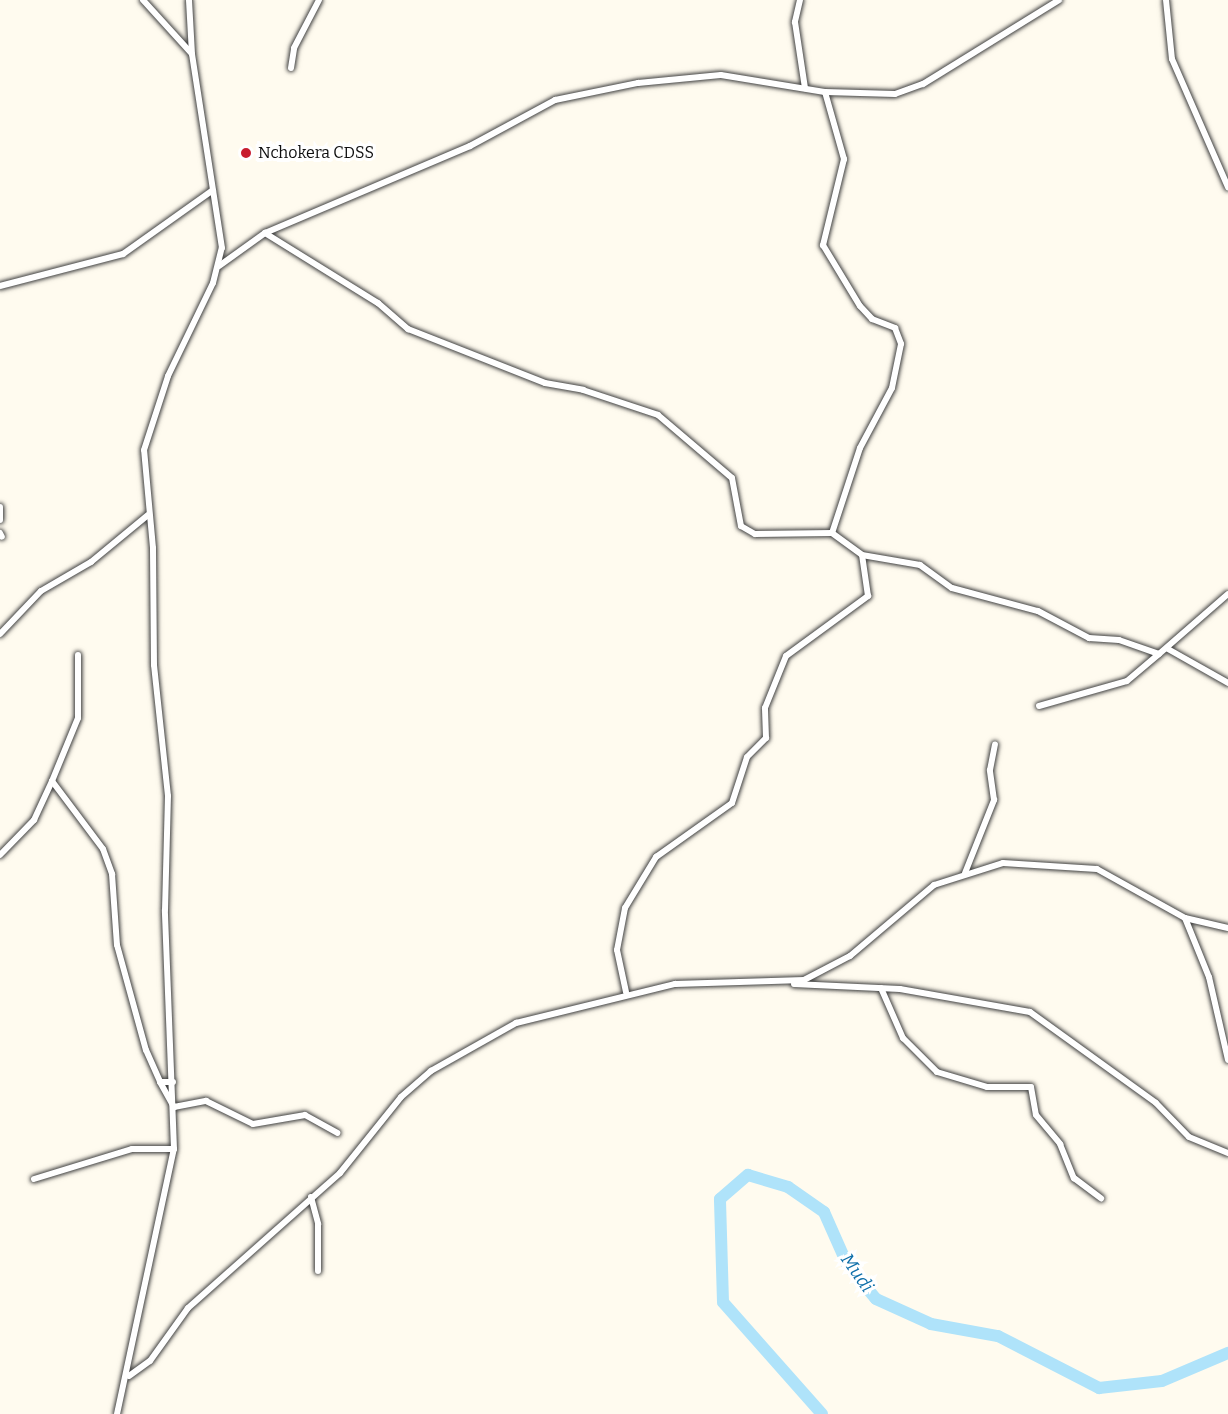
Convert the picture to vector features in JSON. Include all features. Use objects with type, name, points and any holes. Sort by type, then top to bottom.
[{"type":"street","points":[[143,0],[192,54]]},
{"type":"street","points":[[117,1414],[129,1376],[174,1149],[165,910],[168,796],[154,665],[148,515],[143,471],[149,430],[219,266],[221,221],[213,190],[192,54],[189,0]]},
{"type":"street","points":[[291,68],[294,48],[319,0]]},
{"type":"street","points":[[800,0],[795,22],[805,88]]},
{"type":"street","points":[[219,266],[265,233],[470,146],[555,100],[685,77],[721,75],[825,92],[859,95],[910,90],[1059,0]]},
{"type":"street","points":[[1166,0],[1172,58],[1228,188]]},
{"type":"street","points":[[825,92],[844,159],[824,245],[867,315],[895,328],[901,344],[892,388],[860,448],[832,533]]},
{"type":"street","points":[[0,286],[123,254],[213,190]]},
{"type":"street","points":[[265,233],[378,303],[408,329],[545,383],[583,390],[658,415],[732,478],[737,513],[746,530],[767,536],[832,533],[862,555],[920,565],[952,588],[1038,610],[1089,638],[1119,640],[1159,654]]},
{"type":"street","points":[[0,507],[0,520]]},
{"type":"street","points":[[2,630],[41,591],[91,562],[148,515]]},
{"type":"street","points":[[626,992],[617,950],[625,908],[656,857],[732,803],[747,757],[766,738],[765,708],[786,656],[868,596],[862,555]]},
{"type":"street","points":[[1039,706],[1127,681],[1168,649],[1228,594]]},
{"type":"street","points":[[1168,649],[1228,683]]},
{"type":"street","points":[[0,855],[34,820],[78,718],[78,655]]},
{"type":"street","points":[[965,873],[994,800],[990,770],[995,744]]},
{"type":"street","points":[[52,781],[103,849],[112,874],[124,974],[160,1082],[174,1107]]},
{"type":"street","points":[[786,983],[850,956],[934,885],[965,873],[1003,863],[1087,866],[1142,890],[1185,918],[1228,928]]},
{"type":"street","points":[[1185,918],[1209,977],[1228,1060]]},
{"type":"street","points":[[129,1376],[150,1361],[188,1308],[340,1173],[382,1117],[430,1071],[516,1023],[626,992],[675,984],[786,983],[881,988],[1036,1015],[1156,1103],[1189,1137],[1228,1153]]},
{"type":"street","points":[[881,988],[903,1038],[938,1072],[987,1087],[1031,1088],[1036,1115],[1060,1144],[1074,1178],[1101,1198]]},
{"type":"street","points":[[160,1082],[173,1082]]},
{"type":"street","points":[[174,1107],[206,1101],[253,1124],[304,1115],[337,1133]]},
{"type":"street","points":[[34,1179],[132,1149],[174,1149]]},
{"type":"street","points":[[311,1197],[318,1224],[318,1271]]},
{"type":"waterway","name":"Mudi","points":[[822,1414],[723,1302],[720,1199],[748,1175],[788,1187],[824,1212],[847,1264],[876,1299],[931,1324],[998,1336],[1099,1388],[1162,1381],[1228,1353]]},
{"type":"place","name":"Nchokera CDSS","points":[[246,153]]}]
